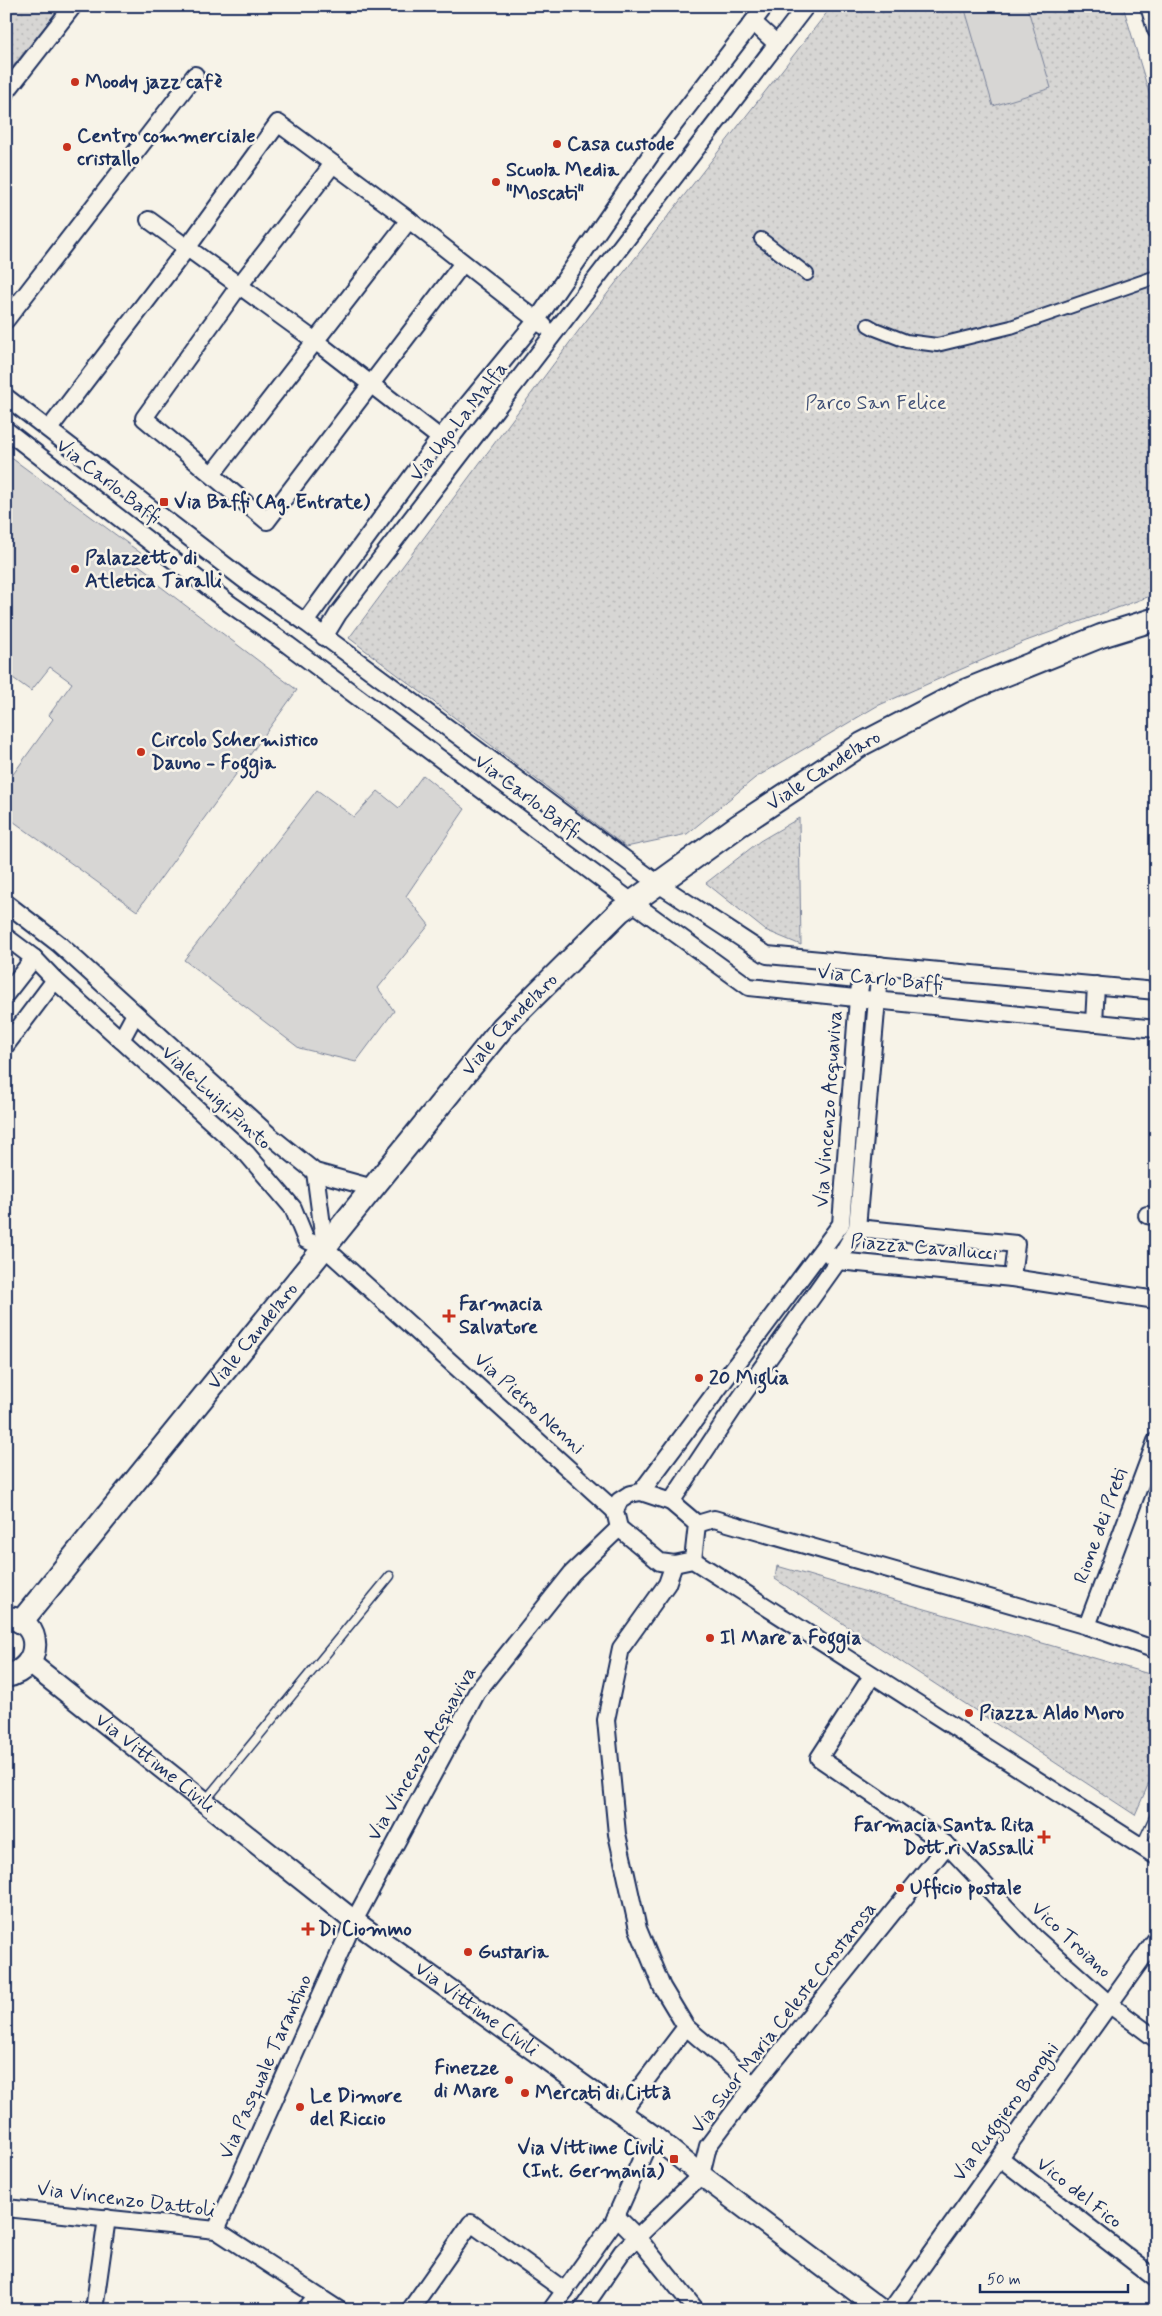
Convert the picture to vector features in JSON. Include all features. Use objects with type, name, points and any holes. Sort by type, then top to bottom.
[{"type":"main road","name":"Viale Candelaro","points":[[13,1620],[325,1248],[502,1027],[620,911],[798,785],[871,740],[962,692],[1101,636],[1156,619]]},
{"type":"main road","points":[[6,1676],[23,1670],[30,1663],[35,1646],[33,1636],[28,1628],[13,1620]]},
{"type":"street","points":[[6,92],[73,6]]},
{"type":"street","name":"Via Ugo La Malfa","points":[[305,622],[378,519],[440,438],[536,321],[650,156],[765,6]]},
{"type":"street","name":"Via Ugo La Malfa","points":[[324,637],[338,614],[806,6]]},
{"type":"street","points":[[1149,6],[1156,30]]},
{"type":"street","points":[[753,22],[777,44]]},
{"type":"street","points":[[6,320],[195,74]]},
{"type":"street","points":[[49,430],[187,248],[278,123],[408,220],[554,334]]},
{"type":"street","points":[[333,164],[239,286],[144,418],[267,521],[463,263]]},
{"type":"street","name":"Via Ugo La Malfa","points":[[149,220],[314,340],[440,438]]},
{"type":"street","points":[[213,474],[408,220]]},
{"type":"street","points":[[761,238],[807,274]]},
{"type":"street","points":[[868,325],[906,341],[937,346],[1011,327],[1156,277]]},
{"type":"street","name":"Via Carlo Baffi","points":[[6,396],[246,582],[305,622],[657,883],[767,955],[1156,991]]},
{"type":"street","name":"Via Carlo Baffi","points":[[6,430],[230,604],[749,987],[1156,1029]]},
{"type":"street","points":[[378,519],[398,536]]},
{"type":"street","points":[[267,631],[282,606]]},
{"type":"street","points":[[344,687],[361,664]]},
{"type":"street","name":"Viale Luigi Pinto","points":[[6,903],[59,944],[268,1134],[315,1172],[373,1188]]},
{"type":"street","name":"Viale Luigi Pinto","points":[[6,937],[34,958],[55,980],[247,1154],[293,1208],[306,1240],[325,1248]]},
{"type":"street","points":[[6,994],[34,958]]},
{"type":"street","name":"Via Vincenzo Acquaviva","points":[[641,1492],[841,1224],[858,998],[864,964]]},
{"type":"street","name":"Via Vincenzo Acquaviva","points":[[671,1502],[738,1400],[838,1261],[857,1228],[880,965]]},
{"type":"street","points":[[6,1045],[55,980]]},
{"type":"street","points":[[1094,1023],[1096,985]]},
{"type":"street","points":[[121,1040],[135,1014]]},
{"type":"street","points":[[315,1172],[325,1248]]},
{"type":"street","name":"Piazza Cavallucci","points":[[823,1248],[838,1261],[1012,1278],[1016,1244],[857,1228]]},
{"type":"street","name":"Via Pietro Nenni","points":[[325,1248],[615,1511]]},
{"type":"street","points":[[1012,1278],[1156,1300]]},
{"type":"street","name":"Rione dei Preti","points":[[1088,1626],[1156,1441]]},
{"type":"street","points":[[697,1524],[671,1502],[641,1492],[630,1494],[619,1501],[615,1511],[619,1528],[660,1562],[674,1564],[693,1560],[1156,1856]]},
{"type":"street","points":[[697,1524],[714,1519],[1088,1626],[1156,1650]]},
{"type":"street","points":[[693,1560],[697,1524]]},
{"type":"street","name":"Via Vincenzo Acquaviva","points":[[354,1921],[477,1692],[572,1573],[619,1528]]},
{"type":"street","points":[[674,1564],[667,1584],[621,1648],[606,1720],[616,1834],[638,1929],[662,1986],[686,2027],[754,2085]]},
{"type":"street","name":"Via Vittime Civili","points":[[30,1663],[354,1921],[652,2135],[701,2175],[881,2310]]},
{"type":"street","name":"Vico Troiano","points":[[872,1676],[820,1758],[947,1845],[1035,1938],[1109,2004],[1156,2039]]},
{"type":"street","name":"Via Suor Maria Celeste Crostarosa","points":[[701,2175],[708,2146],[754,2085],[947,1845]]},
{"type":"street","name":"Via Pasquale Tarantino","points":[[216,2230],[354,1921]]},
{"type":"street","name":"Via Ruggiero Bonghi","points":[[891,2310],[1156,1939]]},
{"type":"street","points":[[621,2113],[686,2027]]},
{"type":"street","points":[[551,2310],[614,2223],[652,2135]]},
{"type":"street","name":"Vico del Fico","points":[[1000,2158],[1156,2279]]},
{"type":"street","points":[[582,2310],[622,2252],[701,2175]]},
{"type":"street","name":"Via Vincenzo Dattoli","points":[[6,2208],[216,2230],[338,2310]]},
{"type":"street","points":[[616,2216],[637,2237],[696,2310]]},
{"type":"street","points":[[94,2310],[107,2218]]},
{"type":"street","points":[[410,2310],[471,2223],[565,2291]]},
{"type":"street","points":[[305,2310],[316,2297]]},
{"type":"lane","points":[[204,1802],[390,1576]]},
{"type":"lane","points":[[1141,1845],[1156,1813]]},
{"type":"green space","points":[[6,6],[61,6],[6,75]]},
{"type":"green space","name":"Parco San Felice","points":[[832,6],[1123,6],[1156,116],[1156,594],[1026,641],[877,706],[755,778],[687,834],[626,847],[349,638],[579,330]]},
{"type":"green space","points":[[964,6],[1027,6],[1051,88],[993,106]]},
{"type":"green space","name":"Circolo Schermistico Dauno - Foggia","points":[[6,454],[142,554],[136,563],[151,574],[148,577],[297,690],[137,911],[6,816],[6,784],[53,719],[49,715],[72,683],[50,667],[31,691],[6,673]]},
{"type":"green space","points":[[423,775],[465,809],[406,896],[429,925],[378,988],[394,1011],[356,1062],[299,1048],[184,960],[317,790],[354,817],[378,791],[399,808]]},
{"type":"green space","points":[[799,818],[801,945],[765,930],[706,883],[760,841]]},
{"type":"green space","points":[[777,1566],[1156,1676],[1156,1767],[1135,1815],[775,1579]]},
{"type":"place","name":"Moody jazz cafè","points":[[75,82]]},
{"type":"place","name":"Casa custode","points":[[557,144]]},
{"type":"place","name":"Centro commerciale cristallo","points":[[67,147]]},
{"type":"place","name":"Scuola Media \"Moscati\"","points":[[496,182]]},
{"type":"place","name":"Via Baffi (Ag. Entrate)","points":[[164,502]]},
{"type":"place","name":"Palazzetto di Atletica Taralli","points":[[75,569]]},
{"type":"place","name":"Circolo Schermistico Dauno - Foggia","points":[[141,752]]},
{"type":"place","name":"Farmacia Salvatore","points":[[449,1316]]},
{"type":"place","name":"20 Miglia","points":[[699,1378]]},
{"type":"place","name":"Il Mare a Foggia","points":[[710,1638]]},
{"type":"place","name":"Piazza Aldo Moro","points":[[969,1713]]},
{"type":"place","name":"Farmacia Santa Rita Dott.ri Vassalli","points":[[1044,1837]]},
{"type":"place","name":"Ufficio postale","points":[[900,1888]]},
{"type":"place","name":"Di Ciommo","points":[[308,1929]]},
{"type":"place","name":"Gustaria","points":[[468,1952]]},
{"type":"place","name":"Finezze di Mare","points":[[509,2080]]},
{"type":"place","name":"Mercati di Città","points":[[525,2093]]},
{"type":"place","name":"Le Dimore del Riccio","points":[[300,2107]]},
{"type":"place","name":"Via Vittime Civili (Int. Germania)","points":[[674,2159]]}]
